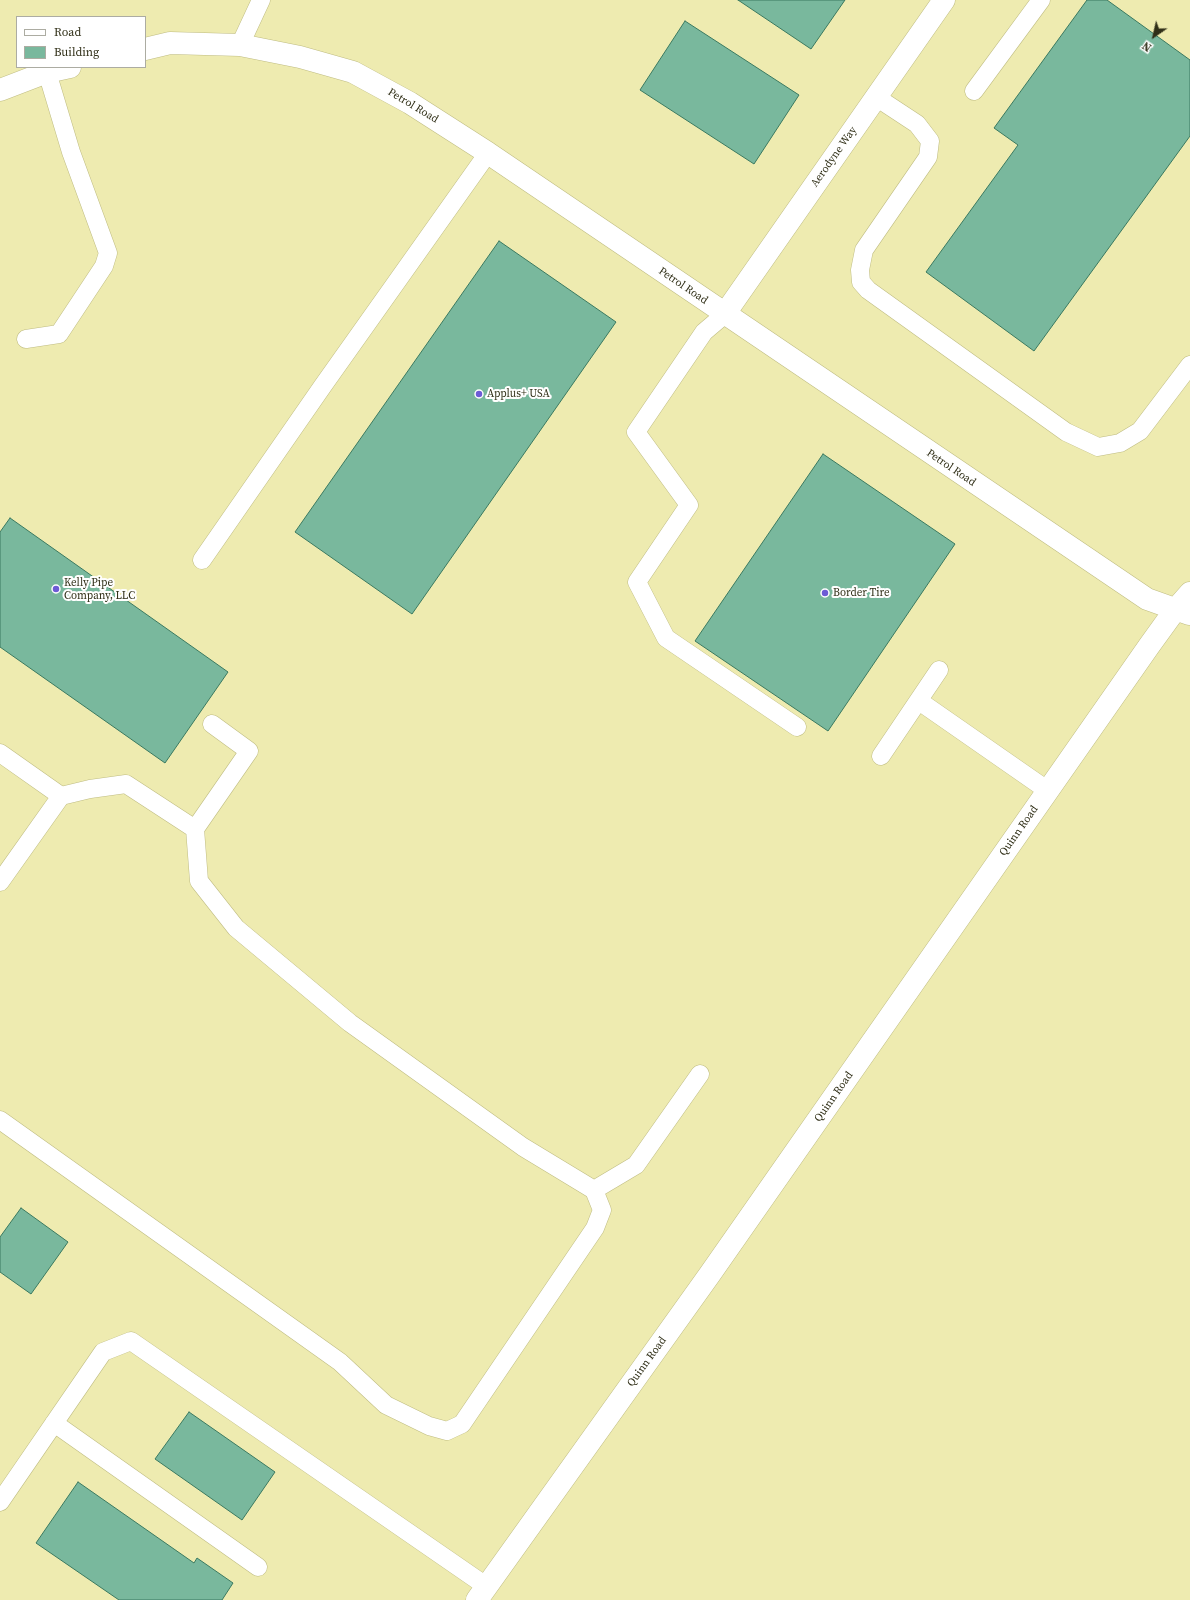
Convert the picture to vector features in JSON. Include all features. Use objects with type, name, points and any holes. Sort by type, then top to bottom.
[{"type":"street","name":"Aerodyne Way","points":[[724,314],[944,0]]},
{"type":"street","name":"Petrol Road","points":[[146,49],[170,43],[240,45],[300,57],[352,72],[410,103],[488,153],[1147,599],[1182,612]]},
{"type":"street","points":[[0,90],[47,72],[65,68]]},
{"type":"street","name":"Quinn Road","points":[[481,1593],[714,1268],[1048,790],[1182,612],[1190,593]]},
{"type":"lane","points":[[240,45],[261,0]]},
{"type":"lane","points":[[974,91],[1041,0]]},
{"type":"lane","points":[[26,339],[59,334],[104,266],[108,253],[71,152],[47,72]]},
{"type":"lane","points":[[876,97],[917,124],[930,141],[928,157],[864,250],[860,270],[861,282],[868,290],[1066,432],[1098,447],[1120,443],[1140,431],[1190,365]]},
{"type":"lane","points":[[202,560],[488,153]]},
{"type":"lane","points":[[724,314],[704,332],[636,432],[689,505],[637,582],[666,638],[797,727]]},
{"type":"lane","points":[[881,756],[939,670]]},
{"type":"lane","points":[[918,701],[1048,790]]},
{"type":"lane","points":[[0,1120],[340,1362],[386,1405],[429,1426],[446,1431],[462,1424],[595,1228],[602,1210],[594,1190],[522,1147],[350,1023],[236,928],[199,881],[195,829],[249,751],[212,724]]},
{"type":"lane","points":[[0,753],[61,796]]},
{"type":"lane","points":[[0,882],[61,796],[90,789],[126,784],[195,829]]},
{"type":"lane","points":[[594,1190],[636,1165],[700,1074]]},
{"type":"lane","points":[[0,1502],[103,1352],[130,1341],[481,1593]]},
{"type":"lane","points":[[54,1423],[258,1567]]},
{"type":"building","points":[[738,0],[845,0],[811,49]]},
{"type":"building","points":[[1087,0],[1107,0],[1190,60],[1190,136],[1034,351],[926,272],[1018,145],[994,128]]},
{"type":"building","points":[[685,21],[799,95],[754,164],[640,90]]},
{"type":"building","name":"Applus+ USA","points":[[499,241],[616,322],[412,614],[295,532]]},
{"type":"building","name":"Border Tire","points":[[823,454],[955,544],[828,731],[695,641]]},
{"type":"building","name":"Kelly Pipe Company, LLC","points":[[10,518],[228,672],[165,763],[0,647],[0,532]]},
{"type":"building","points":[[21,1208],[68,1242],[31,1294],[0,1272],[0,1237]]},
{"type":"building","points":[[189,1412],[275,1472],[242,1520],[155,1459]]},
{"type":"building","points":[[78,1482],[194,1563],[197,1558],[233,1583],[222,1600],[119,1600],[36,1543]]},
{"type":"place","name":"Applus+ USA","points":[[479,394]]},
{"type":"place","name":"Kelly Pipe Company, LLC","points":[[56,589]]},
{"type":"place","name":"Border Tire","points":[[825,593]]}]
